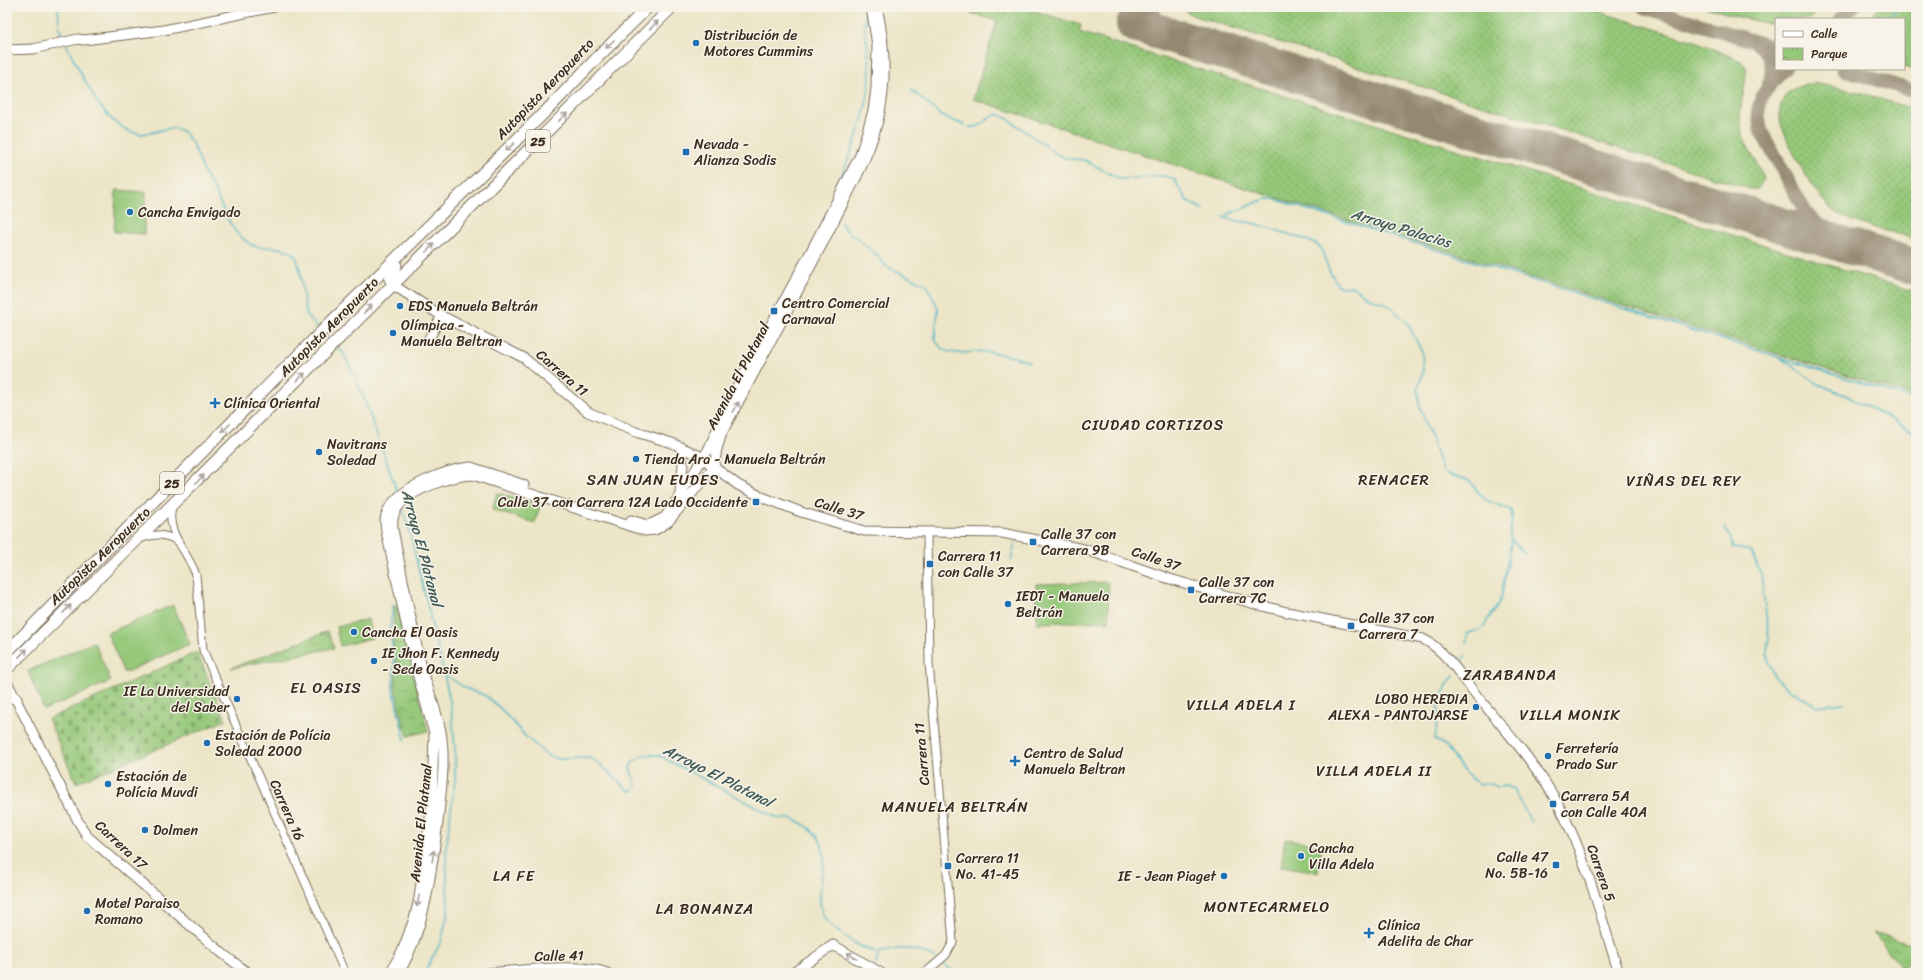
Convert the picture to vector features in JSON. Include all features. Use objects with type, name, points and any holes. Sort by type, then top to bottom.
[{"type":"highway","name":"Autopista Aeropuerto","points":[[7,652],[121,534],[314,342],[331,322],[542,116],[648,7]]},
{"type":"highway","name":"Autopista Aeropuerto","points":[[7,669],[172,507],[672,7]]},
{"type":"main road","points":[[7,50],[33,49],[84,40],[164,30],[274,7]]},
{"type":"main road","points":[[811,256],[817,238],[860,155],[873,111],[876,88],[877,56],[871,7]]},
{"type":"main road","name":"Avenida El Platanal","points":[[390,973],[403,949],[415,916],[419,898],[432,803],[434,733],[416,670],[386,532],[385,516],[399,505],[408,493],[452,470],[471,467],[647,525],[665,517],[703,458],[732,396],[863,166],[877,124],[884,76],[884,45],[877,7]]},
{"type":"main road","name":"Avenida El Platanal","points":[[408,493],[457,476],[472,475],[645,531],[652,531],[661,528],[668,522],[714,467],[718,442],[811,256]]},
{"type":"main road","points":[[393,285],[389,279],[397,266],[395,260]]},
{"type":"main road","name":"Carrera 11","points":[[393,285],[442,316],[524,358],[588,412],[681,447],[703,458]]},
{"type":"main road","points":[[429,338],[442,316]]},
{"type":"main road","points":[[718,442],[721,459],[727,477]]},
{"type":"main road","points":[[679,496],[683,465],[681,447]]},
{"type":"main road","name":"Calle 37","points":[[703,458],[738,485],[762,497],[801,512],[864,531],[1002,533],[1084,549],[1170,579],[1255,604],[1287,612],[1424,639],[1435,646],[1466,682],[1547,786]]},
{"type":"main road","name":"Avenida El Platanal","points":[[392,510],[393,529],[422,668],[441,732],[442,749],[440,798],[428,896],[419,930],[406,962],[399,973]]},
{"type":"main road","name":"Carrera 17","points":[[7,682],[11,697],[87,836],[222,953],[248,973]]},
{"type":"main road","name":"Carrera 5","points":[[1547,786],[1566,820],[1580,854],[1619,973]]},
{"type":"main road","points":[[793,973],[833,945],[877,971]]},
{"type":"main road","name":"Calle 41","points":[[487,973],[570,968],[596,970],[607,973]]},
{"type":"street","name":"Carrera 16","points":[[172,507],[171,526],[193,565],[196,575],[203,650],[345,973]]},
{"type":"street","name":"Carrera 11","points":[[925,973],[946,955],[953,942],[929,663],[927,533]]},
{"type":"street","points":[[138,540],[152,535],[160,535],[172,538],[179,542]]},
{"type":"green space","points":[[960,7],[1022,7],[1081,25],[1079,32],[1916,292],[1916,397],[1248,189],[973,99],[997,21],[961,10]]},
{"type":"green space","points":[[1180,7],[1583,7],[1698,42],[1741,61],[1746,67],[1740,118],[1742,132],[1764,179],[1758,189],[1750,189],[1192,15]]},
{"type":"green space","points":[[1705,7],[1823,7],[1810,18],[1775,18],[1775,25],[1742,18]]},
{"type":"green space","points":[[1880,7],[1916,7],[1916,71],[1905,67],[1905,18],[1870,18]]},
{"type":"green space","points":[[1814,83],[1859,92],[1916,110],[1916,239],[1862,224],[1842,216],[1827,205],[1811,184],[1790,146],[1780,121],[1780,112],[1782,102],[1788,93],[1800,86]]},
{"type":"green space","name":"Cancha Envigado","points":[[116,190],[146,192],[144,234],[114,232]]},
{"type":"green space","points":[[497,493],[540,506],[535,523],[492,510]]},
{"type":"green space","points":[[1108,582],[1109,621],[1037,623],[1036,584]]},
{"type":"green space","points":[[173,605],[190,644],[124,673],[107,633]]},
{"type":"green space","points":[[394,606],[397,606],[428,731],[408,736],[406,729],[404,729],[395,686],[396,664],[393,643]]},
{"type":"green space","name":"Cancha El Oasis","points":[[368,619],[372,638],[340,646],[336,627]]},
{"type":"green space","points":[[328,631],[334,648],[231,668]]},
{"type":"green space","points":[[94,642],[111,681],[44,710],[28,671]]},
{"type":"green space","points":[[197,652],[226,720],[76,783],[48,719]]},
{"type":"green space","name":"Cancha Villa Adela","points":[[1285,839],[1322,845],[1318,872],[1281,866]]},
{"type":"green space","points":[[1874,932],[1916,945],[1916,958],[1901,968]]},
{"type":"waterway","points":[[58,7],[59,27],[63,39]]},
{"type":"waterway","points":[[839,183],[861,123],[869,86],[869,56],[864,26],[864,23],[867,22],[863,7]]},
{"type":"waterway","points":[[1886,18],[1900,7]]},
{"type":"waterway","points":[[66,44],[93,96],[112,119],[123,128],[141,134],[173,128],[179,129],[184,133],[193,146],[205,174],[227,217],[238,234],[253,245],[260,247],[281,248],[291,252],[295,256],[301,274],[305,309],[307,315],[319,328]]},
{"type":"waterway","name":"Arroyo Palacios","points":[[911,90],[942,116],[964,125]]},
{"type":"waterway","name":"Arroyo Palacios","points":[[969,127],[981,125],[998,114],[1008,119],[1057,154],[1065,158],[1084,160],[1120,179],[1165,176],[1174,179],[1187,201],[1204,210]]},
{"type":"waterway","name":"Arroyo Palacios","points":[[1227,215],[1265,199],[1274,199],[1916,400]]},
{"type":"waterway","points":[[1223,217],[1236,221],[1253,223],[1318,245],[1329,270],[1338,285],[1342,287],[1352,286],[1369,298],[1385,303],[1407,322],[1422,352],[1423,371],[1418,389],[1419,404],[1442,470],[1447,474],[1470,481],[1486,500],[1511,510],[1511,543],[1501,598],[1484,627],[1480,630],[1468,633],[1466,642]]},
{"type":"waterway","points":[[841,223],[844,228],[877,255],[886,266],[927,285],[938,308],[935,339],[939,346],[952,352],[990,352],[1029,362]]},
{"type":"waterway","points":[[324,334],[330,340]]},
{"type":"waterway","name":"Arroyo El Platanal","points":[[337,347],[344,354],[365,401],[398,494]]},
{"type":"waterway","points":[[1782,359],[1818,384],[1845,395],[1916,434]]},
{"type":"waterway","points":[[402,507],[410,533],[444,674],[451,706],[455,748],[455,780],[446,849],[448,912],[441,942],[424,973]]},
{"type":"waterway","points":[[1725,528],[1730,537],[1733,548],[1751,551],[1761,574],[1769,639],[1767,650],[1768,661],[1774,676],[1785,687],[1817,706],[1844,703]]},
{"type":"waterway","points":[[1011,561],[1016,539]]},
{"type":"waterway","points":[[1512,540],[1525,554]]},
{"type":"waterway","points":[[393,605],[390,629],[394,662],[393,688],[405,740]]},
{"type":"waterway","points":[[1460,668],[1465,656]]},
{"type":"waterway","name":"Arroyo El Platanal","points":[[444,674],[465,688],[486,696],[500,708],[526,737],[547,755],[558,759],[590,758],[602,766],[628,790],[633,791],[636,785],[630,768],[632,763],[643,755],[658,755],[777,818],[795,820],[812,830],[821,842],[824,855],[820,897],[821,910],[828,923],[838,932],[866,949],[881,952],[907,949],[923,952],[936,959]]},
{"type":"waterway","points":[[1454,676],[1447,685],[1439,702],[1435,740],[1446,746],[1464,772],[1479,785],[1492,783],[1497,787],[1506,786],[1514,789],[1531,822]]},
{"type":"waterway","points":[[876,965],[879,952]]},
{"type":"waterway","name":"Arroyo El Platanal","points":[[941,963],[957,973]]},
{"type":"taxiway","points":[[1152,7],[1156,18],[1162,27],[1171,34],[1182,39]]},
{"type":"taxiway","points":[[1644,7],[1775,48]]},
{"type":"taxiway","points":[[1841,18],[1853,7]]},
{"type":"taxiway","points":[[1756,43],[1765,52],[1771,62],[1772,74],[1768,86]]},
{"type":"taxiway","points":[[1784,70],[1772,82],[1762,96],[1758,111],[1761,131],[1805,211],[1824,231],[1856,248]]},
{"type":"taxiway","points":[[1846,70],[1916,92]]},
{"type":"runway","points":[[1134,24],[1916,267]]},
{"type":"place","name":"Distribución de Motores Cummins","points":[[696,43]]},
{"type":"place","name":"Nevada - Alianza Sodis","points":[[686,152]]},
{"type":"place","name":"Cancha Envigado","points":[[130,212]]},
{"type":"place","name":"EDS Manuela Beltrán","points":[[400,306]]},
{"type":"place","name":"Centro Comercial Carnaval","points":[[774,311]]},
{"type":"place","name":"Olímpica - Manuela Beltran","points":[[393,333]]},
{"type":"place","name":"Clínica Oriental","points":[[215,403]]},
{"type":"place","name":"Navitrans Soledad","points":[[319,452]]},
{"type":"place","name":"Tienda Ara - Manuela Beltrán","points":[[636,459]]},
{"type":"place","name":"Calle 37 con Carrera 12A Lado Occidente","points":[[756,502]]},
{"type":"place","name":"Calle 37 con Carrera 9B","points":[[1033,542]]},
{"type":"place","name":"Carrera 11 con Calle 37","points":[[930,564]]},
{"type":"place","name":"Calle 37 con Carrera 7C","points":[[1191,590]]},
{"type":"place","name":"IEDT - Manuela Beltrán","points":[[1008,604]]},
{"type":"place","name":"Calle 37 con Carrera 7","points":[[1351,626]]},
{"type":"place","name":"Cancha El Oasis","points":[[354,632]]},
{"type":"place","name":"IE Jhon F. Kennedy - Sede Oasis","points":[[374,661]]},
{"type":"place","name":"IE La Universidad del Saber","points":[[237,699]]},
{"type":"place","name":"LOBO HEREDIA ALEXA - PANTOJARSE","points":[[1476,707]]},
{"type":"place","name":"Estación de Polícia Soledad 2000","points":[[207,743]]},
{"type":"place","name":"Ferretería Prado Sur","points":[[1548,756]]},
{"type":"place","name":"Centro de Salud Manuela Beltran","points":[[1015,761]]},
{"type":"place","name":"Estación de Polícia Muvdi","points":[[108,784]]},
{"type":"place","name":"Carrera 5A con Calle 40A","points":[[1553,804]]},
{"type":"place","name":"Dolmen","points":[[145,830]]},
{"type":"place","name":"Cancha Villa Adela","points":[[1301,856]]},
{"type":"place","name":"Calle 47 No. 5B-16","points":[[1556,865]]},
{"type":"place","name":"Carrera 11 No. 41-45","points":[[948,866]]},
{"type":"place","name":"IE - Jean Piaget","points":[[1224,876]]},
{"type":"place","name":"Motel Paraiso Romano","points":[[87,911]]},
{"type":"place","name":"Clínica Adelita de Char","points":[[1369,933]]},
{"type":"district","name":"CIUDAD CORTIZOS","points":[[1153,425]]},
{"type":"district","name":"SAN JUAN EUDES","points":[[653,480]]},
{"type":"district","name":"RENACER","points":[[1394,480]]},
{"type":"district","name":"VIÑAS DEL REY","points":[[1684,481]]},
{"type":"district","name":"ZARABANDA","points":[[1510,675]]},
{"type":"district","name":"EL OASIS","points":[[326,688]]},
{"type":"district","name":"VILLA ADELA I","points":[[1241,705]]},
{"type":"district","name":"VILLA MONIK","points":[[1570,715]]},
{"type":"district","name":"VILLA ADELA II","points":[[1374,771]]},
{"type":"district","name":"MANUELA BELTRÁN","points":[[955,807]]},
{"type":"district","name":"LA FE","points":[[514,876]]},
{"type":"district","name":"MONTECARMELO","points":[[1267,907]]},
{"type":"district","name":"LA BONANZA","points":[[705,909]]}]
